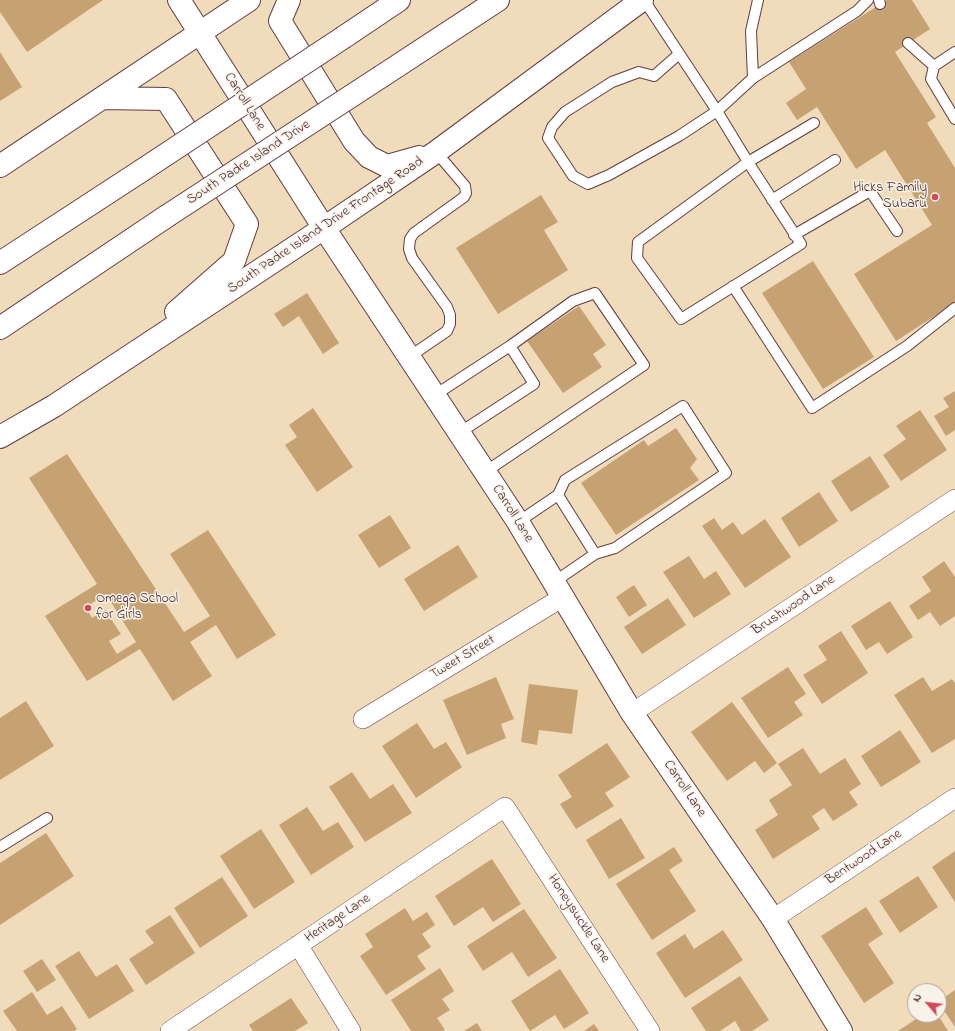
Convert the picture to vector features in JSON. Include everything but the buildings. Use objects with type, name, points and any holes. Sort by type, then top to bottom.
[{"type":"main road","name":"Carroll Lane","points":[[179,0],[324,228],[518,522],[632,713],[773,919],[840,1031]]},
{"type":"main road","points":[[0,166],[249,0]]},
{"type":"main road","points":[[290,0],[280,21],[354,141],[369,157],[387,166],[436,152]]},
{"type":"main road","points":[[0,262],[142,171],[399,0]]},
{"type":"main road","name":"South Padre Island Drive","points":[[0,328],[167,216],[498,0]]},
{"type":"main road","name":"South Padre Island Drive Frontage Road","points":[[0,437],[54,406],[324,228],[436,152],[643,0]]},
{"type":"main road","points":[[103,98],[166,99],[247,224],[234,261],[114,366]]},
{"type":"street","name":"Brushwood Lane","points":[[632,713],[955,498]]},
{"type":"street","name":"Tweet Street","points":[[364,719],[558,590]]},
{"type":"street","name":"Bentwood Lane","points":[[773,919],[955,798]]},
{"type":"street","name":"Heritage Lane","points":[[170,1031],[505,807]]},
{"type":"street","name":"Honeysuckle Lane","points":[[505,807],[650,1031]]},
{"type":"street","points":[[298,946],[351,1031]]},
{"type":"lane","points":[[643,0],[717,111],[748,162],[800,244],[681,319],[637,258],[638,242],[748,162],[814,123]]},
{"type":"lane","points":[[753,78],[750,31],[758,0]]},
{"type":"lane","points":[[679,54],[654,76],[639,72],[612,82],[565,112],[552,128],[548,138],[573,176],[588,184],[609,175],[679,136],[717,111],[753,78],[857,11],[868,0]]},
{"type":"lane","points":[[908,43],[934,66]]},
{"type":"lane","points":[[955,52],[934,66],[931,79],[952,107],[955,119]]},
{"type":"lane","points":[[409,357],[447,331],[450,324],[450,315],[447,307],[412,258],[409,249],[410,239],[414,233],[464,198],[466,193],[465,186],[436,152]]},
{"type":"lane","points":[[772,200],[835,160]]},
{"type":"lane","points":[[794,234],[870,192],[896,231]]},
{"type":"lane","points":[[733,286],[812,408],[906,346],[955,308]]},
{"type":"lane","points":[[434,395],[510,346],[573,301],[595,293],[644,365],[485,472]]},
{"type":"lane","points":[[459,433],[534,384],[510,346]]},
{"type":"lane","points":[[518,522],[558,495],[565,480],[683,406],[726,473],[615,548],[595,554],[558,590]]},
{"type":"lane","points":[[558,495],[595,554]]},
{"type":"lane","points":[[0,847],[46,818]]},
{"type":"place","name":"Hicks Family Subaru","points":[[935,197]]},
{"type":"place","name":"Omega School for Girls","points":[[88,608]]}]
